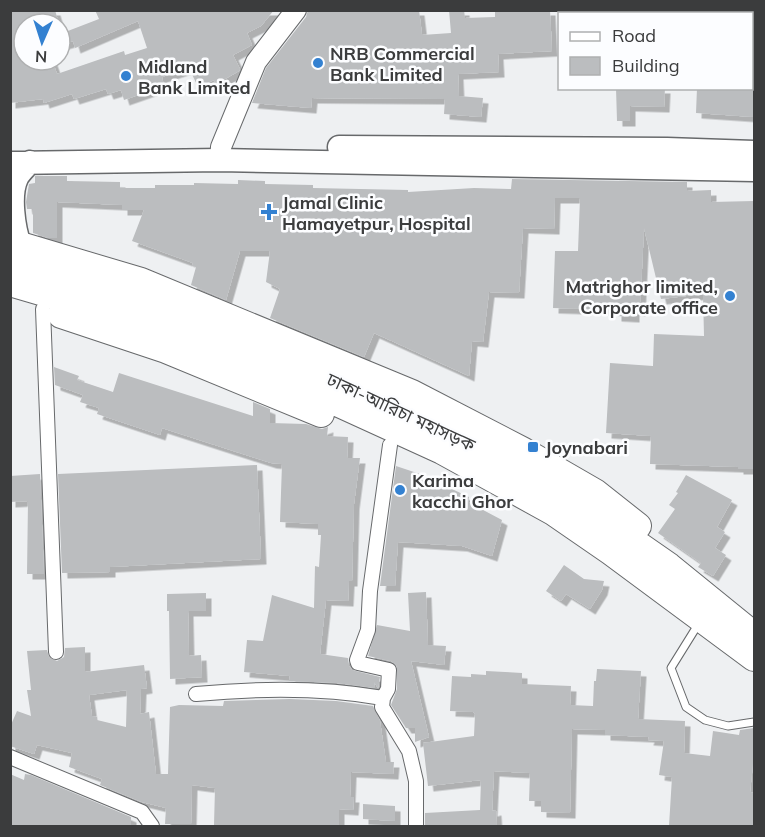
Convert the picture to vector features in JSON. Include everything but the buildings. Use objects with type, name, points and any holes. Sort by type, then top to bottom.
[{"type":"highway","name":"ঢাকা-আরিচা মহাসড়ক","points":[[14,249],[169,311],[418,418],[494,455],[610,525],[660,575]]},
{"type":"highway","name":"ঢাকা-আরিচা মহাসড়ক","points":[[10,283],[150,324],[293,382],[442,451],[553,512],[660,575],[754,635]]},
{"type":"highway","points":[[10,300],[176,354],[390,445],[483,491],[609,568],[660,575],[700,619],[754,658]]},
{"type":"main road","points":[[220,154],[256,62],[296,10]]},
{"type":"main road","points":[[14,249],[14,201],[20,163],[220,154],[667,149],[754,152]]},
{"type":"main road","points":[[10,150],[220,154],[754,171]]},
{"type":"street","points":[[43,309],[56,652]]},
{"type":"street","points":[[382,703],[388,689],[389,670],[358,663],[357,660],[368,630],[377,536],[390,445]]},
{"type":"street","points":[[196,694],[234,690],[311,690],[349,692],[382,703],[409,751],[416,781],[416,826]]},
{"type":"street","points":[[10,756],[142,812],[152,826]]},
{"type":"lane","points":[[700,619],[671,668],[686,707],[705,720],[729,726],[754,722]]},
{"type":"place","name":"NRB Commercial Bank Limited","points":[[318,63]]},
{"type":"place","name":"Midland Bank Limited","points":[[126,76]]},
{"type":"place","name":"Jamal Clinic Hamayetpur, Hospital","points":[[269,212]]},
{"type":"place","name":"Matrighor limited, Corporate office","points":[[730,296]]},
{"type":"place","name":"Joynabari","points":[[533,447]]},
{"type":"place","name":"Karima kacchi Ghor","points":[[400,490]]}]
